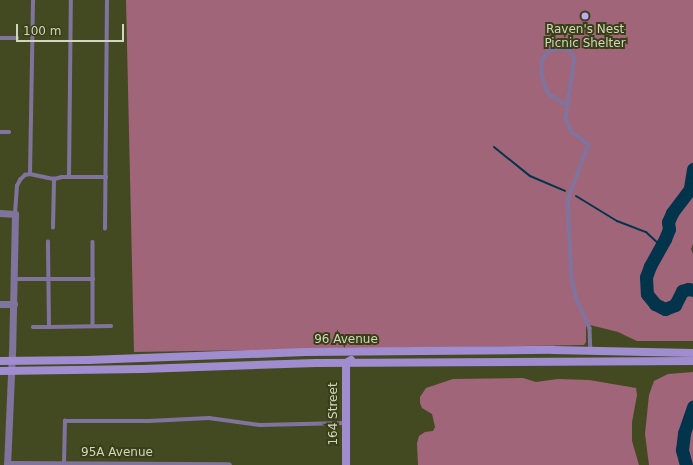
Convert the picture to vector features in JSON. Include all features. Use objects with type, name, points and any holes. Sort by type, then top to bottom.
[{"type":"main road","name":"96 Avenue","points":[[0,361],[363,352],[591,351],[690,357]]},
{"type":"main road","points":[[346,363],[363,352]]},
{"type":"main road","name":"96 Avenue","points":[[0,371],[142,370],[346,363],[690,357]]},
{"type":"main road","name":"164 Street","points":[[346,363],[346,465]]},
{"type":"street","points":[[0,214],[16,214],[12,372],[7,464]]},
{"type":"street","points":[[0,304],[14,304]]},
{"type":"street","name":"95A Avenue","points":[[7,464],[228,465]]},
{"type":"lane","points":[[30,174],[33,0]]},
{"type":"lane","points":[[68,177],[71,0]]},
{"type":"lane","points":[[105,229],[107,0]]},
{"type":"lane","points":[[0,38],[17,38]]},
{"type":"lane","points":[[567,106],[548,94],[541,70],[542,60],[548,52],[559,48],[570,50],[575,58],[566,119],[572,132],[589,145],[568,200],[572,279],[576,297],[590,328],[591,351]]},
{"type":"lane","points":[[0,132],[9,132]]},
{"type":"lane","points":[[16,214],[18,184],[23,177],[30,174],[54,179],[68,177],[106,177]]},
{"type":"lane","points":[[53,228],[54,179]]},
{"type":"lane","points":[[48,242],[49,326]]},
{"type":"lane","points":[[93,242],[93,326]]},
{"type":"lane","points":[[14,278],[93,279]]},
{"type":"lane","points":[[33,327],[111,326]]},
{"type":"lane","points":[[64,464],[65,421],[149,421],[209,418],[260,425],[346,423]]},
{"type":"shaded area","points":[[126,0],[693,0],[693,244],[691,249],[693,254],[693,341],[637,341],[618,332],[586,324],[586,342],[584,345],[134,352]]},
{"type":"shaded area","points":[[693,372],[693,465],[649,465],[645,434],[649,395],[654,381],[668,374]]},
{"type":"shaded area","points":[[523,378],[536,382],[558,379],[589,380],[636,388],[637,395],[632,422],[632,441],[639,465],[418,465],[417,443],[419,436],[425,432],[433,431],[435,427],[432,414],[422,408],[420,403],[420,397],[426,388],[453,379]]},
{"type":"waterway","points":[[494,147],[530,176],[565,191]]},
{"type":"waterway","points":[[693,169],[690,189],[672,213],[668,222],[669,229],[665,239],[650,266],[646,277],[647,294],[655,304],[665,309],[675,305],[682,291],[688,289],[693,290]]},
{"type":"waterway","points":[[576,196],[617,221],[646,232],[662,247]]},
{"type":"waterway","points":[[686,465],[682,450],[684,433],[693,407]]},
{"type":"place","name":"Raven's Nest Picnic Shelter","points":[[585,16]]}]
